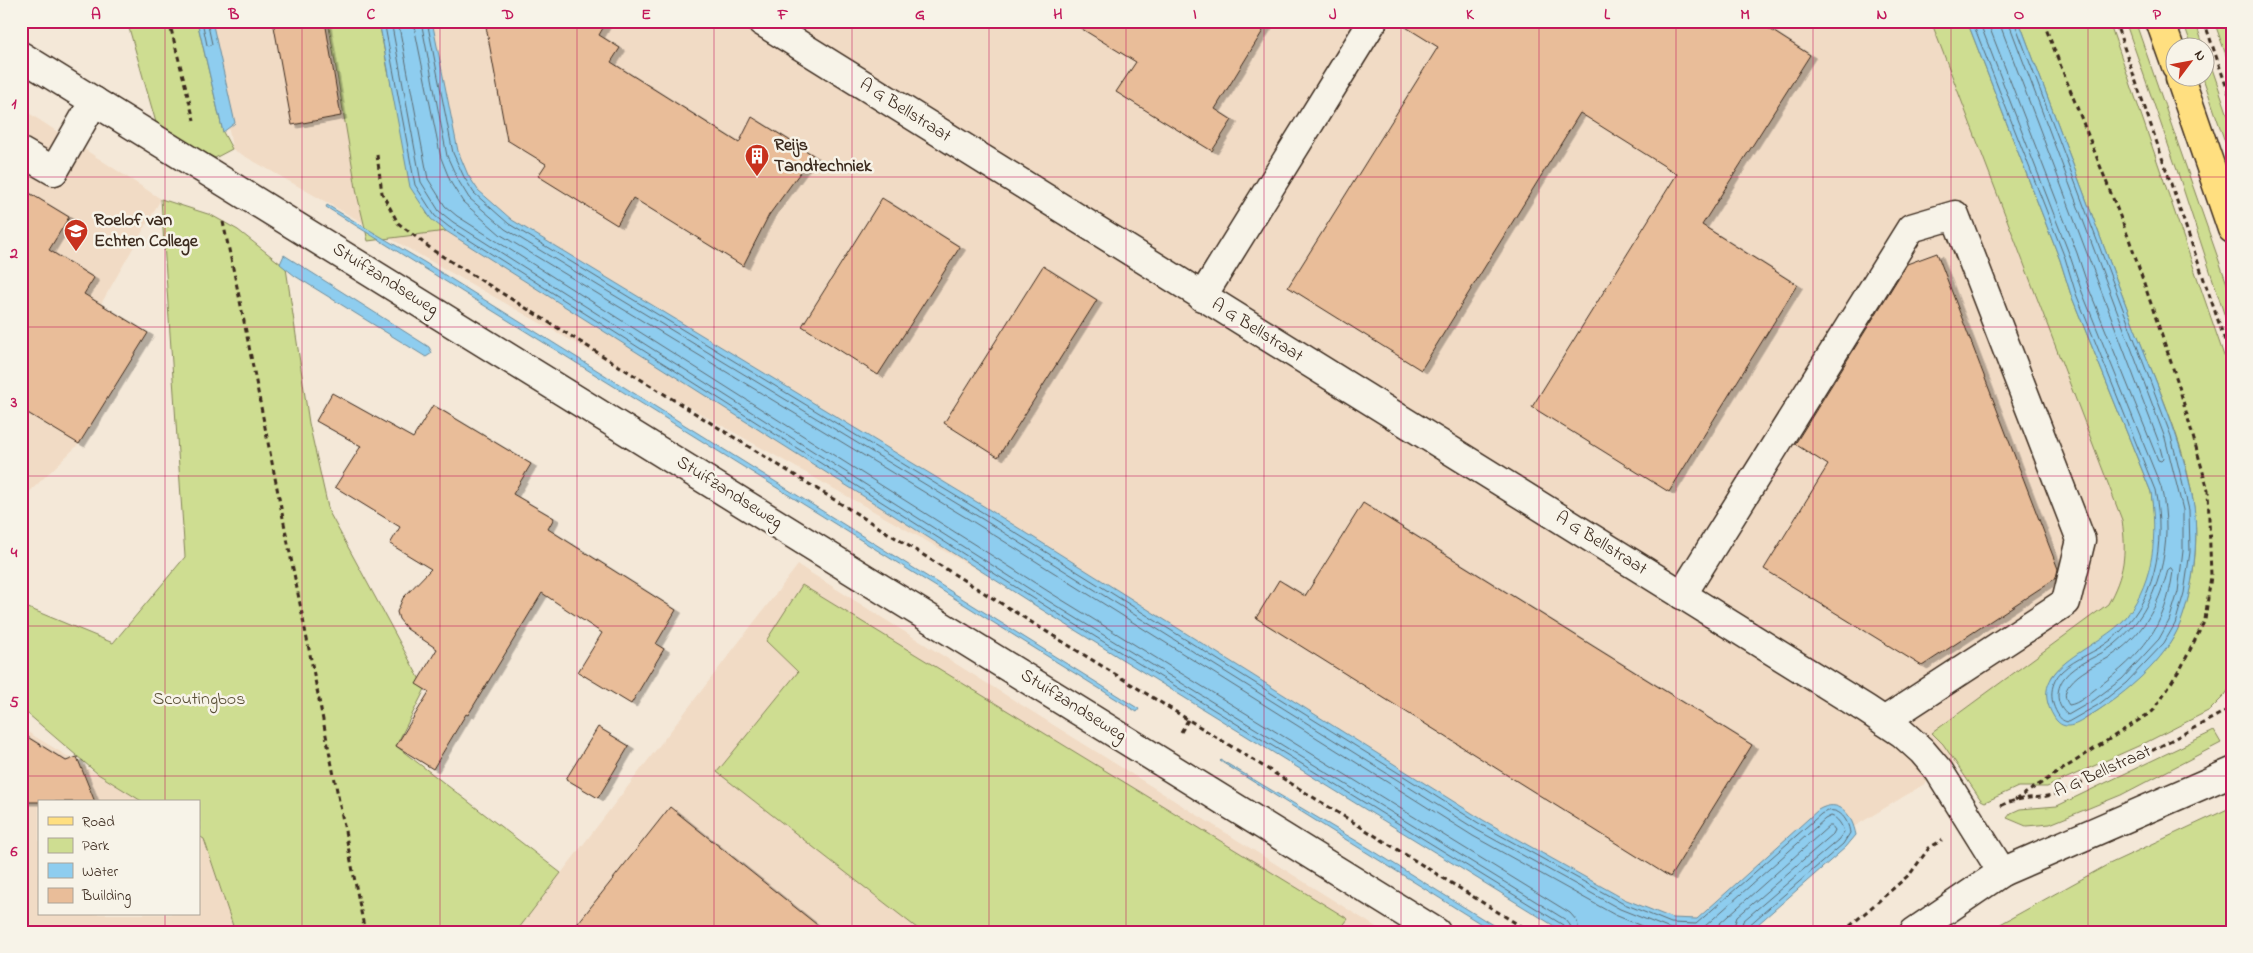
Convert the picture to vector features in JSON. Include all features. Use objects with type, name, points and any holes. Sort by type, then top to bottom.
[{"type":"main road","points":[[2160,21],[2166,38]]},
{"type":"main road","points":[[2183,88],[2232,229]]},
{"type":"street","name":"A G Bellstraat","points":[[761,21],[1884,721],[1922,751],[1939,771],[2002,872]]},
{"type":"street","name":"A G Bellstraat","points":[[1202,297],[1373,21]]},
{"type":"street","name":"Stuifzandseweg","points":[[21,56],[1436,932]]},
{"type":"street","points":[[21,152],[54,170],[94,101]]},
{"type":"street","points":[[1682,595],[1911,228],[1956,215],[2081,540],[2066,602],[1884,721]]},
{"type":"street","points":[[1914,932],[2002,872],[2232,772]]},
{"type":"path","points":[[169,21],[220,214],[241,305],[365,932]]},
{"type":"path","points":[[2015,800],[2153,711],[2182,666],[2205,620],[2211,576],[2208,490],[2178,383],[2129,239],[2043,21]]},
{"type":"path","points":[[2115,21],[2232,361]]},
{"type":"path","points":[[2204,21],[2232,102]]},
{"type":"path","points":[[377,155],[382,193],[398,223],[434,251],[1530,932]]},
{"type":"path","name":"A G Bellstraat","points":[[1843,932],[1910,874],[1929,848],[1971,822],[2015,800],[2055,794],[2142,756],[2232,708]]},
{"type":"shaded area","points":[[212,21],[1992,21],[2175,500],[2071,695],[1819,848],[1701,932],[1619,932],[232,149]]},
{"type":"shaded area","name":"Roelof van Echten College","points":[[21,108],[161,199],[101,304],[148,333],[79,444],[21,500]]},
{"type":"shaded area","points":[[798,565],[1384,932],[516,932]]},
{"type":"shaded area","points":[[21,728],[140,800],[38,800],[38,916],[200,916],[200,837],[204,839],[235,932],[21,932]]},
{"type":"green space","points":[[127,21],[197,21],[223,132],[232,149],[215,158],[157,126]]},
{"type":"green space","points":[[328,21],[379,21],[388,71],[427,214],[446,231],[368,241],[357,194]]},
{"type":"green space","points":[[1931,21],[1967,21],[2060,260],[2071,295],[2151,492],[2155,522],[2153,554],[2150,570],[2137,602],[2117,628],[2105,638],[2069,660],[2051,678],[2082,721],[2110,702],[2138,679],[2164,652],[2173,638],[2185,610],[2194,567],[2196,537],[2194,508],[2184,461],[2169,414],[2133,324],[2019,21],[2109,21],[2232,379],[2232,685],[2210,710],[2145,743],[2047,787],[2018,787],[1985,802],[1981,800],[1943,744],[1932,733],[2108,604],[2121,573],[2124,544],[2122,520]]},
{"type":"green space","points":[[2125,21],[2135,21],[2232,298],[2232,338],[2178,173]]},
{"type":"green space","points":[[2183,21],[2195,21],[2201,38],[2189,38]]},
{"type":"green space","points":[[2214,21],[2232,21],[2232,72]]},
{"type":"green space","points":[[2216,80],[2232,127],[2232,162],[2206,88],[2216,88]]},
{"type":"green space","name":"Scoutingbos","points":[[161,199],[211,215],[238,230],[286,268],[309,423],[329,512],[425,689],[396,746],[561,873],[516,932],[235,932],[204,839],[200,837],[200,800],[140,800],[98,774],[21,708],[21,605],[113,643],[185,557]]},
{"type":"green space","points":[[802,585],[1348,919],[1338,932],[922,932],[717,772],[798,672],[766,641]]},
{"type":"green space","points":[[2214,731],[2221,743],[2121,795],[2050,824],[2026,826],[2007,818],[2011,813],[2020,809],[2057,806]]},
{"type":"green space","points":[[2232,807],[2232,932],[1986,932],[2107,865]]},
{"type":"water","points":[[197,21],[212,21],[235,123],[223,132]]},
{"type":"water","points":[[379,21],[432,21],[458,151],[468,175],[478,190],[512,220],[985,507],[1483,820],[1624,899],[1672,918],[1697,919],[1818,810],[1833,806],[1844,810],[1851,821],[1856,835],[1846,847],[1749,932],[1564,932],[1044,611],[446,231],[431,219],[410,187]]},
{"type":"water","points":[[1967,21],[2019,21],[2167,410],[2183,457],[2194,506],[2196,535],[2194,566],[2185,611],[2174,637],[2155,663],[2132,686],[2083,720],[2068,726],[2058,722],[2054,717],[2047,699],[2049,684],[2057,671],[2070,659],[2116,628],[2127,616],[2136,601],[2143,586],[2152,556],[2154,525],[2151,492],[2071,295],[2060,260]]},
{"type":"water","points":[[327,205],[424,262],[1139,709],[1137,712],[326,207]]},
{"type":"water","points":[[284,255],[429,347],[432,353],[426,357],[295,276],[280,264]]},
{"type":"water","points":[[1221,760],[1375,852],[1504,932],[1494,932]]},
{"type":"building","points":[[273,21],[325,21],[341,116],[292,125]]},
{"type":"building","points":[[485,21],[607,21],[599,35],[620,48],[611,62],[739,143],[752,117],[813,155],[769,215],[743,266],[633,198],[617,225],[538,176],[546,164],[507,140]]},
{"type":"building","points":[[1069,21],[1269,21],[1215,109],[1232,120],[1212,151],[1116,92],[1136,62]]},
{"type":"building","points":[[1396,21],[1757,21],[1810,55],[1702,225],[1797,285],[1669,492],[1532,407],[1677,174],[1580,113],[1421,370],[1288,287],[1438,47]]},
{"type":"building","points":[[21,188],[69,217],[49,250],[94,278],[84,294],[148,333],[79,444],[21,409]]},
{"type":"building","points":[[882,198],[960,247],[878,375],[802,326]]},
{"type":"building","points":[[1937,253],[2058,569],[2056,578],[1922,666],[1764,569],[1828,465],[1795,444],[1907,264]]},
{"type":"building","points":[[1043,266],[1097,300],[998,457],[944,423]]},
{"type":"building","points":[[332,393],[413,438],[433,405],[531,464],[513,494],[554,518],[548,529],[676,610],[656,644],[664,649],[631,704],[578,672],[602,633],[542,593],[433,769],[396,746],[429,692],[416,684],[437,649],[407,629],[399,619],[397,612],[403,598],[431,569],[390,544],[400,527],[335,487],[361,446],[316,421]]},
{"type":"building","points":[[1363,503],[1752,745],[1670,877],[1256,618],[1279,580],[1305,596]]},
{"type":"building","points":[[598,727],[629,746],[598,798],[566,779]]},
{"type":"building","points":[[21,733],[66,761],[77,757],[94,800],[38,800],[38,802],[21,802]]},
{"type":"building","points":[[670,807],[826,932],[571,932]]},
{"type":"place","name":"Reijs Tandtechniek","points":[[757,177]]},
{"type":"place","name":"Roelof van Echten College","points":[[76,252]]}]
